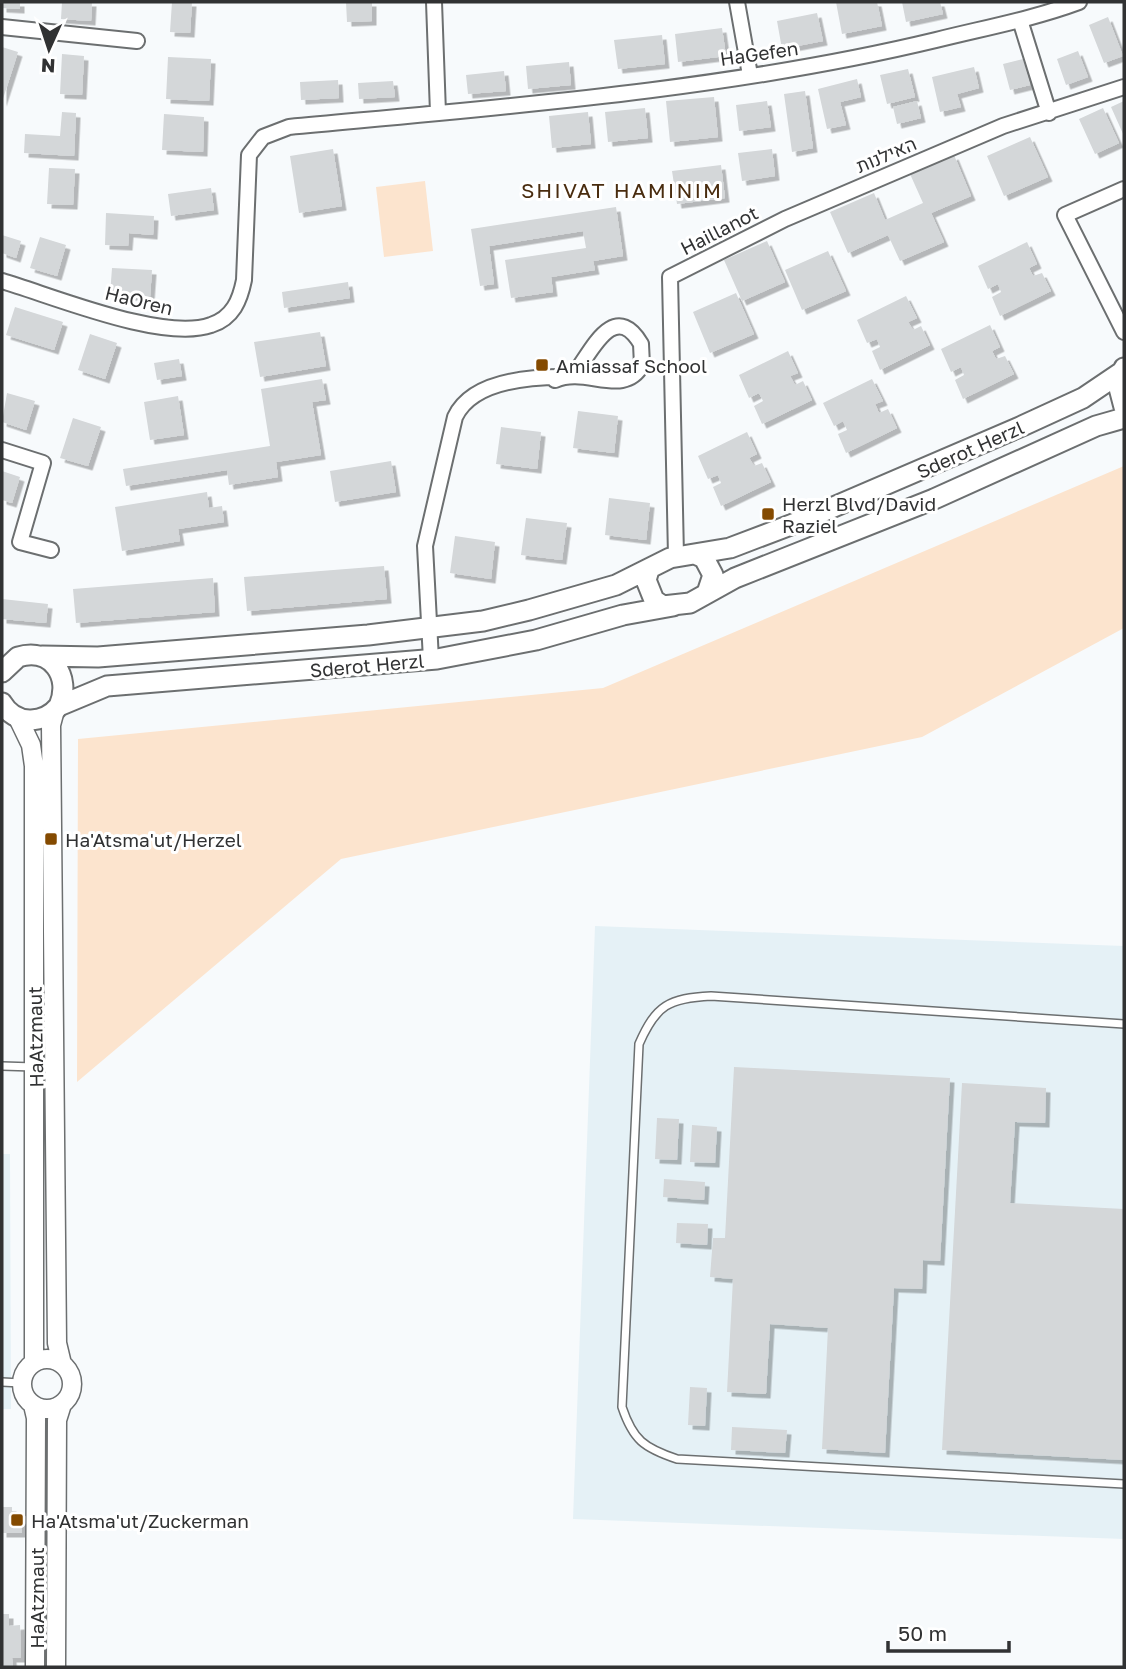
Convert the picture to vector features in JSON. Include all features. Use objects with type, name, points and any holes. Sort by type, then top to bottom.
[{"type":"main road","name":"Sderot Herzl","points":[[685,555],[730,548],[911,476],[1083,398],[1122,370]]},
{"type":"main road","points":[[1122,370],[1118,395],[1124,407]]},
{"type":"main road","name":"Sderot Herzl","points":[[707,593],[735,578],[934,499],[1096,426],[1124,418]]},
{"type":"main road","points":[[685,555],[704,558],[713,575],[713,583],[707,593],[690,603],[663,606],[654,600],[646,580],[649,570],[685,555]]},
{"type":"main road","name":"Sderot Herzl","points":[[10,659],[42,656],[98,657],[429,629],[483,621],[571,599],[649,570]]},
{"type":"main road","name":"Sderot Herzl","points":[[7,709],[38,720],[57,708],[107,686],[431,660],[536,640],[623,615],[673,606]]},
{"type":"main road","points":[[42,656],[58,668],[62,677],[64,687],[57,708]]},
{"type":"main road","points":[[2,672],[10,659]]},
{"type":"street","points":[[434,2],[438,113]]},
{"type":"street","points":[[737,2],[750,75]]},
{"type":"street","name":"HaGefen","points":[[248,155],[263,137],[289,127],[438,113],[750,75],[864,57],[1020,20],[1079,2]]},
{"type":"street","points":[[1020,20],[1049,113]]},
{"type":"street","points":[[2,27],[137,41]]},
{"type":"street","name":"האילנות","points":[[685,555],[670,276],[785,219],[1003,126],[1124,87]]},
{"type":"street","name":"HaOren","points":[[2,281],[155,327],[183,329],[212,325],[230,314],[241,299],[248,155]]},
{"type":"street","points":[[1124,189],[1065,215],[1124,332]]},
{"type":"street","points":[[431,660],[425,546],[458,411],[485,398],[541,385],[568,375],[613,381],[626,380],[642,365],[641,344],[627,331],[618,328],[604,332],[568,375]]},
{"type":"street","points":[[2,450],[43,463],[20,542],[51,550]]},
{"type":"street","name":"HaAtzmaut","points":[[57,708],[51,725],[57,1330],[62,1364]]},
{"type":"street","name":"HaAtzmaut","points":[[7,709],[31,745],[34,766],[34,1362]]},
{"type":"street","points":[[51,1359],[62,1364],[73,1382],[69,1398],[48,1409],[33,1405],[23,1392],[21,1383],[28,1367],[34,1362],[51,1359]]},
{"type":"street","name":"HaAtzmaut","points":[[56,1667],[57,1420],[61,1404]]},
{"type":"street","name":"HaAtzmaut","points":[[33,1405],[36,1418],[35,1667]]},
{"type":"lane","points":[[1124,1024],[711,996],[686,997],[650,1017],[639,1044],[622,1406],[630,1430],[650,1450],[677,1459],[1124,1484]]},
{"type":"lane","points":[[2,1066],[35,1067]]},
{"type":"lane","points":[[2,1382],[21,1383]]},
{"type":"shaded area","points":[[425,181],[433,251],[384,257],[376,187]]},
{"type":"shaded area","points":[[1124,466],[1124,628],[922,737],[341,859],[77,1082],[78,739],[603,688]]},
{"type":"shaded area","points":[[595,926],[1124,946],[1124,1539],[573,1519]]},
{"type":"shaded area","points":[[2,1154],[10,1154],[11,1409],[2,1409]]},
{"type":"building","points":[[2,2],[20,2],[20,9],[2,8]]},
{"type":"building","points":[[62,2],[92,2],[91,21],[61,19]]},
{"type":"building","points":[[172,2],[192,2],[190,33],[170,32]]},
{"type":"building","points":[[346,2],[372,2],[372,21],[347,22]]},
{"type":"building","points":[[836,2],[877,2],[882,26],[842,34]]},
{"type":"building","points":[[902,2],[940,2],[943,14],[906,22]]},
{"type":"building","points":[[817,13],[823,41],[782,49],[777,21]]},
{"type":"building","points":[[1108,17],[1123,56],[1104,63],[1089,25]]},
{"type":"building","points":[[722,28],[726,56],[678,62],[675,34]]},
{"type":"building","points":[[662,35],[665,64],[618,69],[614,40]]},
{"type":"building","points":[[2,47],[18,52],[2,102]]},
{"type":"building","points":[[1078,51],[1088,77],[1066,85],[1057,59]]},
{"type":"building","points":[[62,54],[84,56],[82,95],[60,94]]},
{"type":"building","points":[[168,57],[211,59],[209,101],[166,99]]},
{"type":"building","points":[[1023,59],[1030,85],[1010,90],[1003,64]]},
{"type":"building","points":[[569,62],[571,85],[528,89],[526,66]]},
{"type":"building","points":[[974,67],[979,88],[957,94],[961,107],[940,112],[932,77]]},
{"type":"building","points":[[908,69],[915,97],[887,104],[880,75]]},
{"type":"building","points":[[504,71],[506,91],[468,94],[466,75]]},
{"type":"building","points":[[857,79],[861,97],[840,102],[846,125],[827,129],[818,89]]},
{"type":"building","points":[[338,80],[339,98],[301,100],[300,82]]},
{"type":"building","points":[[393,81],[395,97],[359,99],[358,83]]},
{"type":"building","points":[[805,91],[813,148],[792,152],[784,94]]},
{"type":"building","points":[[714,97],[718,137],[670,142],[666,101]]},
{"type":"building","points":[[767,101],[771,127],[739,131],[736,105]]},
{"type":"building","points":[[917,101],[921,118],[897,124],[893,107]]},
{"type":"building","points":[[1124,101],[1124,136],[1111,107]]},
{"type":"building","points":[[645,108],[648,138],[608,142],[605,112]]},
{"type":"building","points":[[1103,108],[1119,143],[1095,154],[1079,119]]},
{"type":"building","points":[[62,112],[76,113],[74,156],[24,153],[25,134],[60,136]]},
{"type":"building","points":[[588,112],[591,144],[552,148],[549,116]]},
{"type":"building","points":[[164,114],[204,117],[203,152],[162,150]]},
{"type":"building","points":[[1030,137],[1048,177],[1004,196],[987,156]]},
{"type":"building","points":[[333,149],[342,206],[299,213],[290,156]]},
{"type":"building","points":[[772,149],[775,176],[742,181],[738,153]]},
{"type":"building","points":[[954,155],[971,196],[931,213],[944,242],[900,261],[888,235],[848,253],[830,212],[874,193],[885,220],[923,203],[910,174]]},
{"type":"building","points":[[721,165],[725,198],[677,204],[672,171]]},
{"type":"building","points":[[49,168],[75,169],[73,205],[47,204]]},
{"type":"building","points":[[211,188],[214,210],[171,216],[168,194]]},
{"type":"building","points":[[616,207],[623,256],[593,261],[595,270],[551,277],[553,292],[511,298],[505,260],[586,248],[583,231],[489,246],[494,284],[480,286],[471,229]]},
{"type":"building","points":[[106,213],[154,216],[153,235],[129,233],[128,246],[105,245]]},
{"type":"building","points":[[2,235],[21,241],[16,258],[2,253]]},
{"type":"building","points":[[40,237],[66,245],[57,276],[30,268]]},
{"type":"building","points":[[767,241],[785,282],[742,301],[724,260]]},
{"type":"building","points":[[1027,242],[1037,264],[1029,268],[1033,276],[1042,273],[1051,291],[1000,316],[992,297],[1001,292],[998,284],[988,289],[978,266]]},
{"type":"building","points":[[828,251],[846,291],[802,310],[785,270]]},
{"type":"building","points":[[112,268],[152,270],[150,297],[110,295]]},
{"type":"building","points":[[348,282],[350,298],[284,308],[282,292]]},
{"type":"building","points":[[736,293],[754,334],[710,353],[693,312]]},
{"type":"building","points":[[906,296],[917,318],[908,322],[913,330],[921,326],[930,345],[880,370],[872,351],[880,347],[877,339],[867,343],[857,320]]},
{"type":"building","points":[[15,307],[63,322],[54,350],[6,335]]},
{"type":"building","points":[[990,325],[1000,347],[992,351],[996,359],[1005,356],[1014,374],[963,399],[955,380],[964,375],[961,367],[951,372],[941,349]]},
{"type":"building","points":[[320,332],[326,366],[260,377],[254,342]]},
{"type":"building","points":[[90,334],[117,343],[105,379],[78,370]]},
{"type":"building","points":[[788,351],[798,373],[790,376],[795,385],[803,381],[812,400],[762,424],[754,406],[763,401],[759,393],[749,398],[739,375]]},
{"type":"building","points":[[179,359],[182,376],[157,380],[154,363]]},
{"type":"building","points":[[322,379],[326,400],[312,402],[321,455],[276,462],[278,477],[229,485],[227,470],[126,486],[123,469],[270,446],[261,389]]},
{"type":"building","points":[[872,379],[883,401],[875,404],[879,413],[888,409],[897,428],[846,453],[838,434],[847,430],[843,421],[834,426],[823,403]]},
{"type":"building","points":[[7,393],[35,401],[26,430],[2,422]]},
{"type":"building","points":[[178,396],[184,435],[150,440],[144,402]]},
{"type":"building","points":[[578,411],[618,416],[614,453],[573,448]]},
{"type":"building","points":[[73,418],[101,427],[88,466],[60,458]]},
{"type":"building","points":[[501,427],[541,432],[537,469],[496,464]]},
{"type":"building","points":[[747,432],[757,454],[749,458],[754,466],[762,463],[771,482],[721,506],[713,487],[721,483],[718,475],[708,479],[698,456]]},
{"type":"building","points":[[391,461],[396,492],[335,502],[330,471]]},
{"type":"building","points":[[2,471],[20,477],[12,503],[2,500]]},
{"type":"building","points":[[207,492],[209,508],[222,506],[224,522],[178,529],[180,541],[122,551],[115,507]]},
{"type":"building","points":[[609,498],[650,503],[646,540],[605,535]]},
{"type":"building","points":[[526,518],[567,523],[562,560],[521,555]]},
{"type":"building","points":[[455,536],[495,542],[491,579],[450,573]]},
{"type":"building","points":[[384,566],[387,599],[247,611],[244,577]]},
{"type":"building","points":[[213,578],[215,612],[76,623],[73,589]]},
{"type":"building","points":[[2,599],[48,604],[46,623],[2,619]]},
{"type":"building","points":[[734,1067],[950,1078],[940,1261],[923,1260],[922,1289],[894,1288],[885,1453],[822,1449],[828,1328],[770,1324],[766,1394],[727,1392],[733,1279],[710,1277],[713,1238],[725,1238]]},
{"type":"building","points":[[962,1083],[1046,1088],[1045,1123],[1015,1122],[1010,1203],[1124,1209],[1124,1460],[942,1450]]},
{"type":"building","points":[[657,1118],[679,1119],[677,1160],[655,1159]]},
{"type":"building","points":[[692,1125],[717,1127],[715,1163],[690,1162]]},
{"type":"building","points":[[664,1179],[705,1182],[704,1200],[663,1197]]},
{"type":"building","points":[[677,1223],[708,1224],[707,1245],[676,1243]]},
{"type":"building","points":[[690,1387],[707,1388],[705,1426],[688,1425]]},
{"type":"building","points":[[732,1427],[787,1430],[785,1453],[731,1450]]},
{"type":"building","points":[[2,1507],[12,1507],[12,1519],[21,1518],[22,1533],[2,1533]]},
{"type":"building","points":[[2,1614],[9,1614],[9,1626],[20,1625],[21,1658],[12,1658],[13,1667],[2,1667]]},
{"type":"place","name":"Amiassaf School","points":[[542,365]]},
{"type":"place","name":"Herzl Blvd/David Raziel","points":[[768,514]]},
{"type":"place","name":"Ha'Atsma'ut/Herzel","points":[[51,839]]},
{"type":"place","name":"Ha'Atsma'ut/Zuckerman","points":[[17,1520]]},
{"type":"district","name":"SHIVAT HAMINIM","points":[[622,190]]}]
